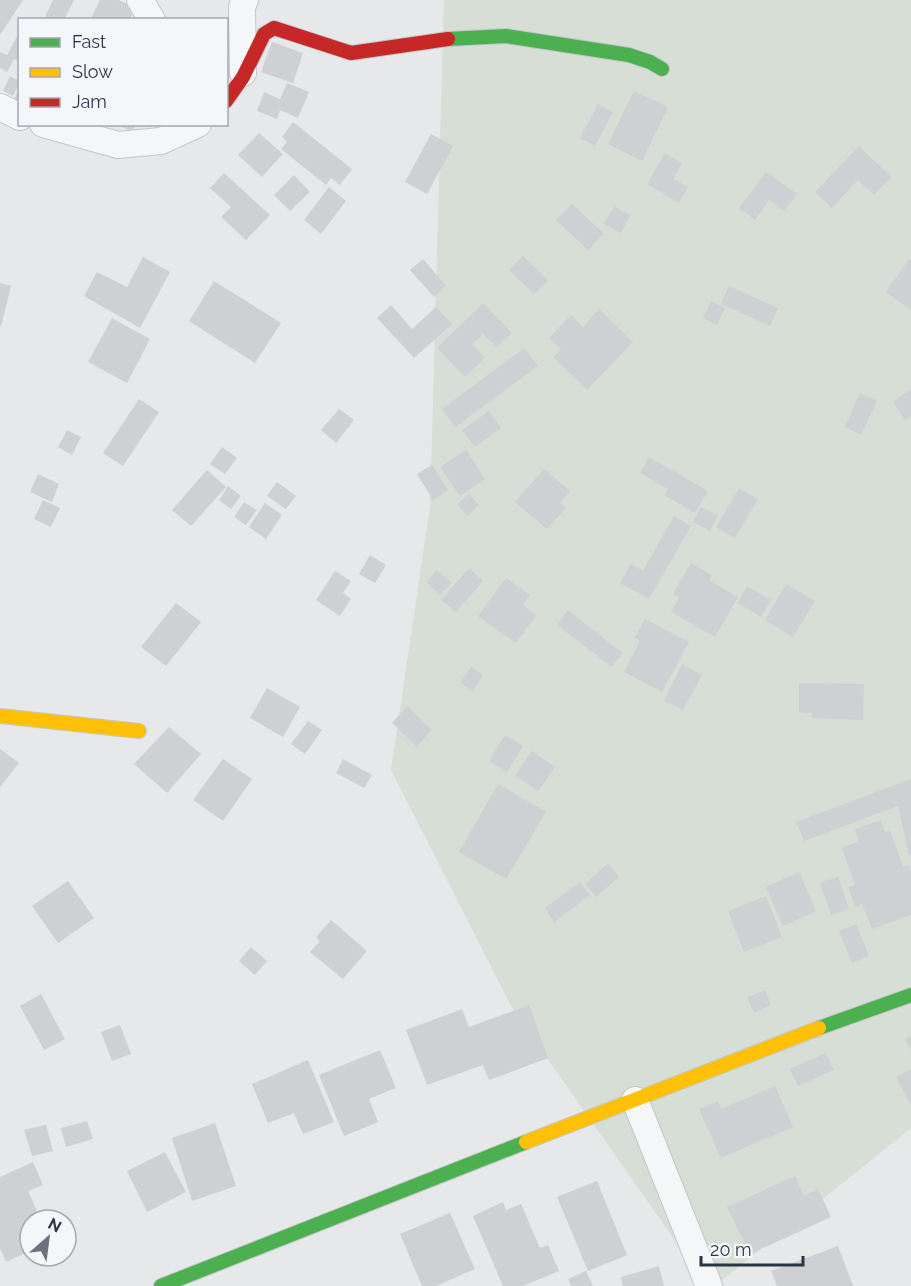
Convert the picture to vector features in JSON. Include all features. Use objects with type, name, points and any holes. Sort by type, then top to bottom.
[{"type":"street","points":[[140,0],[151,18]]},
{"type":"street","points":[[243,77],[242,7],[245,0]]},
{"type":"street","points":[[228,98],[243,77],[264,34],[274,28],[351,53],[437,39],[506,36],[629,55],[662,69]]},
{"type":"street","points":[[0,107],[18,116]]},
{"type":"street","points":[[50,126],[118,145],[190,126]]},
{"type":"street","points":[[0,716],[139,730]]},
{"type":"street","points":[[161,1286],[796,1036],[911,994]]},
{"type":"street","points":[[635,1100],[709,1286]]},
{"type":"shaded area","points":[[444,0],[911,0],[911,1128],[715,1286],[707,1286],[512,1008],[391,770],[430,507]]},
{"type":"building","points":[[0,0],[23,0],[0,35]]},
{"type":"building","points":[[53,0],[74,0],[65,18],[45,17]]},
{"type":"building","points":[[100,0],[119,0],[135,8],[130,18],[91,18]]},
{"type":"building","points":[[18,35],[18,60],[14,59],[7,72],[0,68],[0,52],[7,55]]},
{"type":"building","points":[[272,42],[303,53],[293,83],[261,72]]},
{"type":"building","points":[[10,76],[18,80],[13,96],[3,91]]},
{"type":"building","points":[[287,83],[309,92],[298,118],[280,110],[277,119],[257,111],[264,92],[280,99]]},
{"type":"building","points":[[634,91],[668,107],[642,161],[608,144]]},
{"type":"building","points":[[18,92],[18,103],[13,101]]},
{"type":"building","points":[[598,104],[613,112],[595,146],[580,138]]},
{"type":"building","points":[[293,122],[352,169],[340,185],[331,178],[326,185],[281,149],[287,142],[282,137]]},
{"type":"building","points":[[121,126],[135,126],[132,132]]},
{"type":"building","points":[[259,133],[283,154],[262,177],[238,155]]},
{"type":"building","points":[[431,134],[453,146],[427,194],[405,182]]},
{"type":"building","points":[[859,146],[891,177],[874,195],[858,180],[832,208],[815,192]]},
{"type":"building","points":[[665,153],[682,163],[673,179],[688,187],[679,203],[647,184]]},
{"type":"building","points":[[766,172],[797,194],[784,211],[769,200],[755,220],[739,208]]},
{"type":"building","points":[[224,173],[270,215],[246,240],[221,217],[231,207],[210,188]]},
{"type":"building","points":[[294,175],[310,192],[290,211],[274,195]]},
{"type":"building","points":[[329,187],[346,201],[321,234],[304,220]]},
{"type":"building","points":[[572,204],[604,234],[588,250],[556,220]]},
{"type":"building","points":[[614,206],[630,215],[621,233],[604,224]]},
{"type":"building","points":[[523,256],[548,280],[534,294],[509,270]]},
{"type":"building","points":[[143,257],[170,272],[140,328],[84,296],[97,272],[127,287]]},
{"type":"building","points":[[423,259],[446,286],[434,297],[410,270]]},
{"type":"building","points":[[909,259],[911,260],[911,310],[886,292]]},
{"type":"building","points":[[214,281],[281,323],[255,363],[189,321]]},
{"type":"building","points":[[0,283],[11,286],[1,326],[0,326]]},
{"type":"building","points":[[729,286],[778,308],[770,326],[721,304]]},
{"type":"building","points":[[711,301],[725,308],[717,325],[703,318]]},
{"type":"building","points":[[483,303],[512,333],[496,347],[483,334],[472,344],[485,358],[465,377],[437,348]]},
{"type":"building","points":[[391,305],[412,329],[436,307],[452,324],[414,358],[377,318]]},
{"type":"building","points":[[599,309],[633,342],[587,390],[553,357],[561,349],[549,338],[571,315],[583,327]]},
{"type":"building","points":[[112,318],[150,339],[127,383],[88,362]]},
{"type":"building","points":[[524,348],[538,366],[455,427],[442,409]]},
{"type":"building","points":[[911,389],[911,416],[905,420],[893,402]]},
{"type":"building","points":[[860,393],[877,401],[861,435],[845,427]]},
{"type":"building","points":[[139,399],[159,412],[123,466],[103,453]]},
{"type":"building","points":[[339,409],[354,420],[336,443],[321,430]]},
{"type":"building","points":[[489,411],[501,428],[475,447],[462,430]]},
{"type":"building","points":[[67,430],[81,437],[72,455],[58,447]]},
{"type":"building","points":[[222,447],[237,458],[225,474],[210,464]]},
{"type":"building","points":[[466,450],[485,479],[460,496],[440,467]]},
{"type":"building","points":[[649,457],[708,491],[695,513],[664,495],[668,489],[640,473]]},
{"type":"building","points":[[432,465],[448,490],[433,500],[417,474]]},
{"type":"building","points":[[544,469],[570,491],[560,503],[566,508],[547,529],[515,502]]},
{"type":"building","points":[[207,470],[226,487],[191,526],[172,510]]},
{"type":"building","points":[[38,474],[59,484],[52,502],[30,492]]},
{"type":"building","points":[[277,482],[296,496],[286,509],[267,496]]},
{"type":"building","points":[[228,486],[241,496],[231,509],[219,500]]},
{"type":"building","points":[[739,488],[758,499],[735,538],[716,527]]},
{"type":"building","points":[[469,494],[479,505],[467,516],[457,504]]},
{"type":"building","points":[[43,500],[60,508],[51,527],[34,519]]},
{"type":"building","points":[[244,502],[257,510],[246,525],[234,517]]},
{"type":"building","points":[[265,503],[282,515],[266,539],[249,527]]},
{"type":"building","points":[[701,507],[718,516],[710,531],[693,522]]},
{"type":"building","points":[[674,516],[691,526],[649,599],[620,583],[631,564],[643,571]]},
{"type":"building","points":[[370,555],[386,565],[375,583],[359,574]]},
{"type":"building","points":[[691,563],[712,575],[709,580],[738,597],[715,637],[671,612],[679,598],[673,594]]},
{"type":"building","points":[[469,568],[483,581],[456,612],[441,600]]},
{"type":"building","points":[[437,570],[452,583],[440,595],[426,582]]},
{"type":"building","points":[[335,571],[351,581],[343,593],[351,599],[340,616],[316,600]]},
{"type":"building","points":[[506,578],[530,595],[523,605],[536,615],[516,643],[478,616]]},
{"type":"building","points":[[786,584],[815,601],[793,637],[765,620]]},
{"type":"building","points":[[747,586],[771,600],[761,617],[738,603]]},
{"type":"building","points":[[176,603],[201,622],[166,666],[141,647]]},
{"type":"building","points":[[568,610],[622,653],[612,667],[557,625]]},
{"type":"building","points":[[645,619],[689,642],[662,692],[624,672],[640,641],[635,638]]},
{"type":"building","points":[[682,664],[702,675],[683,710],[664,701]]},
{"type":"building","points":[[471,667],[483,675],[473,691],[460,683]]},
{"type":"building","points":[[799,683],[864,684],[863,720],[812,718],[812,713],[799,712]]},
{"type":"building","points":[[267,688],[300,707],[283,737],[250,718]]},
{"type":"building","points":[[407,706],[432,730],[417,747],[392,723]]},
{"type":"building","points":[[308,721],[322,730],[305,754],[291,744]]},
{"type":"building","points":[[169,727],[201,754],[167,793],[134,764]]},
{"type":"building","points":[[505,735],[523,746],[507,772],[489,761]]},
{"type":"building","points":[[0,749],[19,763],[0,787]]},
{"type":"building","points":[[532,751],[555,767],[538,791],[515,775]]},
{"type":"building","points":[[223,759],[252,779],[223,821],[193,800]]},
{"type":"building","points":[[343,759],[372,775],[364,788],[336,773]]},
{"type":"building","points":[[911,779],[911,855],[909,855],[898,806],[804,841],[796,822]]},
{"type":"building","points":[[498,784],[546,812],[506,879],[459,852]]},
{"type":"building","points":[[881,820],[885,832],[890,830],[903,867],[909,865],[911,871],[911,915],[872,929],[862,904],[855,907],[848,887],[855,885],[842,848],[859,841],[855,829]]},
{"type":"building","points":[[608,863],[619,877],[596,897],[585,884]]},
{"type":"building","points":[[799,872],[816,911],[783,926],[766,887]]},
{"type":"building","points":[[838,877],[849,909],[831,915],[820,883]]},
{"type":"building","points":[[68,881],[94,918],[58,943],[32,906]]},
{"type":"building","points":[[580,882],[590,895],[554,922],[545,908]]},
{"type":"building","points":[[766,896],[782,937],[744,952],[728,911]]},
{"type":"building","points":[[331,920],[367,951],[343,979],[310,952],[320,941],[316,937]]},
{"type":"building","points":[[856,924],[869,956],[852,963],[839,931]]},
{"type":"building","points":[[251,947],[267,961],[255,975],[239,961]]},
{"type":"building","points":[[765,990],[771,1005],[754,1013],[747,997]]},
{"type":"building","points":[[41,994],[65,1039],[44,1050],[20,1006]]},
{"type":"building","points":[[529,1005],[548,1058],[489,1080],[483,1065],[427,1085],[406,1030],[462,1009],[469,1027]]},
{"type":"building","points":[[120,1025],[131,1054],[112,1061],[101,1032]]},
{"type":"building","points":[[911,1036],[911,1050],[905,1039]]},
{"type":"building","points":[[380,1050],[396,1088],[369,1099],[378,1122],[344,1136],[319,1075]]},
{"type":"building","points":[[826,1053],[834,1070],[798,1086],[790,1069]]},
{"type":"building","points":[[308,1060],[334,1122],[303,1134],[294,1113],[268,1123],[252,1084]]},
{"type":"building","points":[[911,1069],[911,1105],[896,1077]]},
{"type":"building","points":[[775,1086],[793,1127],[721,1158],[699,1109],[718,1101],[721,1109]]},
{"type":"building","points":[[87,1121],[93,1139],[66,1147],[61,1128]]},
{"type":"building","points":[[215,1123],[236,1186],[192,1201],[172,1138]]},
{"type":"building","points":[[46,1125],[53,1151],[32,1156],[24,1130]]},
{"type":"building","points":[[165,1152],[186,1192],[147,1212],[127,1171]]},
{"type":"building","points":[[33,1162],[43,1185],[28,1191],[36,1208],[18,1208],[18,1256],[6,1262],[0,1248],[0,1177]]},
{"type":"building","points":[[795,1176],[804,1196],[818,1189],[831,1217],[750,1254],[727,1207]]},
{"type":"building","points":[[597,1181],[627,1255],[588,1271],[557,1197]]},
{"type":"building","points":[[503,1202],[506,1210],[521,1204],[540,1248],[548,1245],[559,1271],[523,1286],[503,1286],[473,1216]]},
{"type":"building","points":[[450,1213],[475,1269],[436,1286],[422,1286],[400,1234]]},
{"type":"building","points":[[838,1246],[853,1286],[777,1286],[771,1271]]},
{"type":"building","points":[[659,1266],[664,1286],[623,1286],[621,1277]]},
{"type":"building","points":[[586,1271],[593,1286],[571,1286],[568,1279]]},
{"type":"traffic: fast","points":[[448,39],[506,36],[629,55],[662,69]]},
{"type":"traffic: fast","points":[[819,1028],[911,995]]},
{"type":"traffic: fast","points":[[161,1286],[526,1142]]},
{"type":"traffic: slow","points":[[0,716],[139,731]]},
{"type":"traffic: slow","points":[[526,1142],[819,1028]]},
{"type":"traffic: jam","points":[[228,98],[243,77],[264,34],[274,28],[351,53],[448,39]]}]
